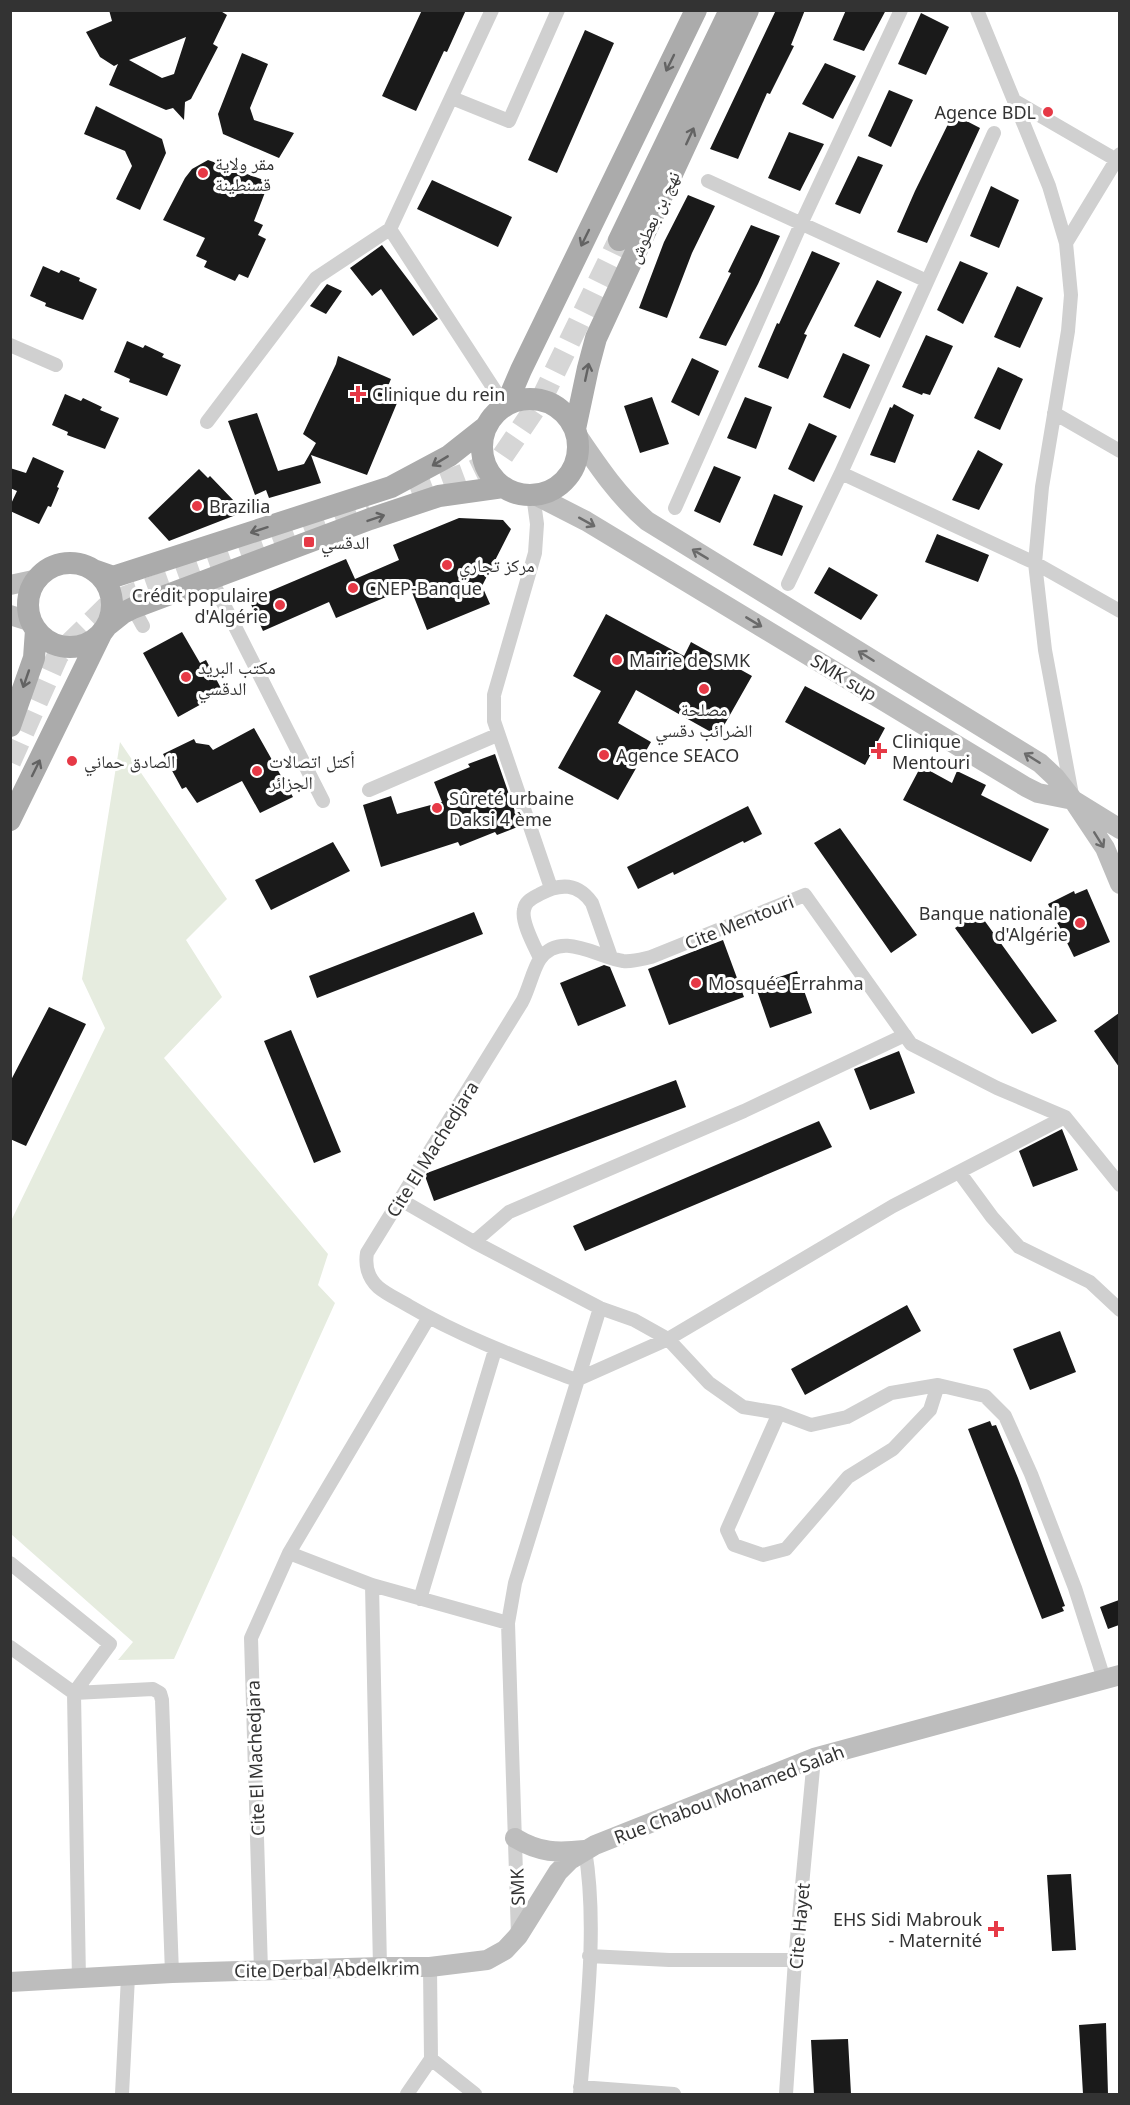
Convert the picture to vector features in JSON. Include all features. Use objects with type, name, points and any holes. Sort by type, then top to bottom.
[{"type":"main road","points":[[576,432],[577,458],[566,479],[557,487],[534,495],[523,495],[503,487],[489,472],[482,453],[482,439],[487,426],[506,405],[696,10]]},
{"type":"main road","name":"نهج بن بعطوش","points":[[715,10],[614,237],[729,10]]},
{"type":"main road","name":"نهج بن بعطوش","points":[[576,432],[596,338],[748,10]]},
{"type":"main road","points":[[506,405],[526,400],[546,402],[563,412],[610,483],[629,506],[646,521],[1040,763],[1055,777],[1073,800],[1105,848],[1119,884]]},
{"type":"main road","points":[[10,585],[38,579],[55,566],[66,564],[77,564],[113,577],[391,487],[449,456],[487,426]]},
{"type":"main road","points":[[10,615],[34,626],[45,639],[55,645],[80,646],[91,642],[123,613],[138,617],[211,579],[370,519],[439,496],[503,487]]},
{"type":"main road","name":"SMK sup","points":[[534,495],[586,521],[1026,787],[1038,793],[1073,800]]},
{"type":"main road","points":[[10,820],[112,614],[109,590],[102,578],[93,570]]},
{"type":"main road","points":[[10,726],[34,658],[34,626],[28,605],[29,597],[38,579]]},
{"type":"main road","points":[[1073,800],[1119,829]]},
{"type":"main road","name":"Rue Chabou Mohamed Salah","points":[[518,1936],[558,1872],[585,1850],[814,1758],[1112,1677]]},
{"type":"main road","points":[[515,1838],[526,1844],[560,1853],[585,1850]]},
{"type":"main road","name":"Cite Derbal Abdelkrim","points":[[10,1982],[79,1980],[172,1973],[429,1967],[487,1960],[505,1950],[518,1936]]},
{"type":"street","points":[[207,422],[316,278],[390,229],[492,10]]},
{"type":"street","points":[[452,98],[509,121],[558,10]]},
{"type":"street","points":[[675,508],[801,224],[901,10]]},
{"type":"street","points":[[977,10],[1049,186],[1066,243],[1071,294],[1068,331],[1042,487],[1035,563],[1045,650],[1073,800]]},
{"type":"street","points":[[1014,101],[1118,159],[1066,243]]},
{"type":"street","points":[[788,584],[994,133]]},
{"type":"street","points":[[708,181],[927,281]]},
{"type":"street","points":[[390,229],[506,405]]},
{"type":"street","points":[[10,345],[56,364]]},
{"type":"street","points":[[1054,413],[1119,451]]},
{"type":"street","points":[[841,472],[1035,563],[1119,611]]},
{"type":"street","points":[[534,495],[537,539],[494,695],[494,721],[551,888]]},
{"type":"street","points":[[211,579],[323,801]]},
{"type":"street","points":[[369,790],[497,735]]},
{"type":"street","points":[[540,958],[525,921],[524,910],[529,901],[551,888],[569,886],[582,892],[592,903],[611,957]]},
{"type":"street","name":"Cite Mentouri","points":[[540,958],[556,947],[569,945],[623,961],[636,961],[805,896],[911,1044],[997,1088],[1065,1117],[1119,1185]]},
{"type":"street","name":"Cite El Machedjara","points":[[540,958],[522,1002],[367,1253],[367,1268],[378,1287],[429,1317],[495,1350],[576,1380]]},
{"type":"street","points":[[474,1242],[509,1212],[744,1111],[905,1035]]},
{"type":"street","points":[[576,1380],[668,1340],[893,1206],[1065,1117]]},
{"type":"street","points":[[959,1172],[992,1217],[1019,1248],[1090,1282],[1119,1310]]},
{"type":"street","points":[[401,1200],[474,1242],[600,1308],[634,1320],[668,1340],[709,1383],[743,1407],[779,1413],[812,1425],[847,1417],[891,1392],[938,1385],[985,1396],[1005,1416],[1031,1474],[1112,1677]]},
{"type":"street","points":[[515,1838],[508,1623],[515,1583],[600,1308]]},
{"type":"street","name":"Cite El Machedjara","points":[[261,1970],[251,1638],[289,1553],[429,1317]]},
{"type":"street","points":[[420,1599],[495,1350]]},
{"type":"street","points":[[779,1413],[727,1530],[734,1545],[763,1555],[786,1549],[848,1477],[893,1449],[930,1410],[938,1385]]},
{"type":"street","points":[[289,1553],[372,1585],[508,1623]]},
{"type":"street","points":[[10,1563],[110,1644],[74,1693],[79,1980]]},
{"type":"street","points":[[372,1585],[380,1967]]},
{"type":"street","points":[[10,1647],[74,1693],[153,1689],[159,1693],[162,1700],[172,1973]]},
{"type":"street","name":"Cite Hayet","points":[[786,2094],[795,1960],[814,1758]]},
{"type":"street","name":"SMK","points":[[515,1838],[518,1936]]},
{"type":"street","points":[[585,1850],[589,1882],[589,1956],[580,2091],[674,2094]]},
{"type":"street","points":[[589,1956],[669,1960],[795,1960]]},
{"type":"street","points":[[407,2094],[431,2059],[429,1967]]},
{"type":"street","points":[[122,2094],[128,1977]]},
{"type":"street","points":[[431,2059],[475,2094]]},
{"type":"shaded area","points":[[120,742],[227,899],[186,940],[222,997],[164,1058],[328,1254],[318,1285],[335,1303],[174,1659],[118,1660],[133,1642],[11,1534],[11,1221],[105,1028],[82,979]]},
{"type":"building","points":[[109,10],[219,10],[227,15],[213,44],[218,47],[191,99],[185,102],[184,120],[173,108],[166,110],[109,85],[118,64],[114,66],[100,57],[86,32],[112,21]],"holes":[[[186,37],[174,74],[162,78],[129,60]]]},
{"type":"building","points":[[422,10],[466,10],[416,111],[382,96]]},
{"type":"building","points":[[776,10],[805,10],[791,45],[794,46],[770,94],[767,93],[738,159],[710,149]]},
{"type":"building","points":[[846,10],[886,10],[864,51],[833,40]]},
{"type":"building","points":[[921,13],[949,27],[926,75],[898,64]]},
{"type":"building","points":[[585,30],[614,43],[557,173],[528,160]]},
{"type":"building","points":[[242,53],[268,64],[250,108],[254,120],[294,133],[279,158],[223,134],[218,114]]},
{"type":"building","points":[[825,63],[856,76],[833,119],[802,104]]},
{"type":"building","points":[[889,90],[913,100],[891,147],[868,136]]},
{"type":"building","points":[[96,106],[162,139],[166,153],[140,210],[116,199],[132,166],[125,151],[84,134]]},
{"type":"building","points":[[953,114],[980,128],[927,243],[897,232]]},
{"type":"building","points":[[789,132],[824,144],[800,191],[768,178]]},
{"type":"building","points":[[858,156],[883,165],[860,214],[835,204]]},
{"type":"building","points":[[208,160],[269,182],[254,221],[263,225],[258,235],[266,239],[248,278],[239,274],[235,281],[204,267],[207,261],[196,256],[205,238],[163,220],[185,178],[192,169]]},
{"type":"building","points":[[432,180],[512,217],[498,247],[417,209]]},
{"type":"building","points":[[991,186],[1019,200],[999,248],[970,236]]},
{"type":"building","points":[[688,195],[715,206],[692,253],[667,318],[639,308],[664,242]]},
{"type":"building","points":[[751,225],[780,236],[758,284],[726,346],[699,338],[731,273],[728,272]]},
{"type":"building","points":[[382,245],[438,319],[413,336],[381,289],[372,296],[350,268]]},
{"type":"building","points":[[812,251],[840,263],[804,334],[807,335],[788,379],[758,367]]},
{"type":"building","points":[[960,261],[988,273],[963,324],[937,310]]},
{"type":"building","points":[[43,266],[80,278],[79,281],[97,289],[83,320],[45,306],[46,303],[30,296]]},
{"type":"building","points":[[877,280],[902,292],[880,338],[854,326]]},
{"type":"building","points":[[327,284],[342,291],[326,314],[310,306]]},
{"type":"building","points":[[1017,286],[1043,298],[1020,348],[994,337]]},
{"type":"building","points":[[926,335],[953,346],[930,395],[923,393],[922,395],[902,387]]},
{"type":"building","points":[[127,341],[143,348],[145,345],[164,354],[162,357],[181,365],[167,396],[129,382],[130,379],[114,372]]},
{"type":"building","points":[[843,353],[870,365],[850,409],[823,397]]},
{"type":"building","points":[[338,356],[391,379],[382,400],[397,403],[367,475],[311,455],[321,483],[269,498],[266,490],[255,495],[228,421],[257,413],[278,471],[304,464],[316,443],[303,434]]},
{"type":"building","points":[[692,358],[719,371],[699,416],[671,402]]},
{"type":"building","points":[[998,367],[1023,379],[1000,430],[974,418]]},
{"type":"building","points":[[65,394],[81,401],[83,398],[102,407],[100,410],[119,418],[105,449],[67,435],[68,432],[52,425]]},
{"type":"building","points":[[652,397],[669,444],[640,453],[624,406]]},
{"type":"building","points":[[745,397],[772,407],[756,449],[727,438]]},
{"type":"building","points":[[894,404],[914,415],[895,463],[870,455],[890,407],[892,408]]},
{"type":"building","points":[[809,423],[837,436],[814,482],[788,469]]},
{"type":"building","points":[[978,450],[1003,464],[979,510],[952,500]]},
{"type":"building","points":[[33,457],[64,471],[51,507],[48,506],[39,524],[10,511],[17,491],[10,488],[10,468],[26,473]]},
{"type":"building","points":[[714,466],[741,477],[720,523],[694,511]]},
{"type":"building","name":"Brazilia","points":[[199,469],[208,478],[210,476],[236,503],[233,504],[241,513],[169,541],[148,518]]},
{"type":"building","points":[[774,494],[803,506],[782,556],[753,545]]},
{"type":"building","points":[[459,518],[503,520],[511,529],[482,586],[490,604],[427,630],[410,587],[336,618],[329,602],[263,631],[249,600],[346,559],[355,579],[399,560],[393,545]]},
{"type":"building","points":[[937,534],[989,555],[978,582],[925,562]]},
{"type":"building","points":[[829,567],[878,595],[861,620],[814,593]]},
{"type":"building","points":[[606,614],[684,656],[691,642],[752,676],[718,736],[636,690],[618,723],[651,742],[618,800],[558,768],[601,691],[573,676]]},
{"type":"building","name":"مكتب البريد الدقسي","points":[[182,632],[200,663],[206,660],[223,692],[178,717],[143,653]]},
{"type":"building","name":"Clinique Mentouri","points":[[805,686],[885,728],[865,765],[785,722]]},
{"type":"building","name":"أكتل اتصالات الجزائر","points":[[254,728],[293,797],[260,813],[242,781],[197,803],[186,787],[182,789],[163,754],[194,739],[196,743],[209,745],[213,750]]},
{"type":"building","points":[[495,754],[520,826],[497,835],[495,832],[460,846],[458,842],[381,867],[363,805],[391,796],[397,814],[442,802],[434,782],[470,767],[468,764]]},
{"type":"building","points":[[921,766],[952,783],[957,771],[986,785],[981,795],[1049,829],[1031,862],[903,800]]},
{"type":"building","points":[[748,806],[762,834],[638,889],[627,867]]},
{"type":"building","points":[[840,828],[917,935],[891,953],[814,843]]},
{"type":"building","points":[[333,842],[350,871],[271,910],[255,880]]},
{"type":"building","name":"Banque nationale d'Algérie","points":[[1087,889],[1110,942],[1074,957],[1048,904],[1074,891],[1075,894]]},
{"type":"building","points":[[474,912],[483,934],[317,998],[309,976]]},
{"type":"building","points":[[979,913],[1057,1021],[1032,1034],[955,928]]},
{"type":"building","name":"Mosquée Errahma","points":[[723,940],[744,997],[669,1025],[648,969]]},
{"type":"building","points":[[604,965],[610,967],[626,1006],[578,1026],[560,983]]},
{"type":"building","points":[[797,971],[812,1013],[770,1028],[755,985]]},
{"type":"building","points":[[49,1007],[86,1024],[26,1146],[10,1139],[10,1082]]},
{"type":"building","points":[[1119,1013],[1119,1067],[1094,1031]]},
{"type":"building","points":[[291,1030],[341,1152],[314,1163],[264,1041]]},
{"type":"building","points":[[899,1051],[915,1093],[870,1110],[854,1069]]},
{"type":"building","points":[[676,1080],[686,1107],[434,1201],[425,1176],[427,1173]]},
{"type":"building","points":[[819,1121],[832,1147],[585,1251],[573,1226]]},
{"type":"building","points":[[1062,1129],[1078,1170],[1033,1187],[1019,1151]]},
{"type":"building","points":[[907,1305],[921,1331],[805,1395],[791,1369]]},
{"type":"building","points":[[1060,1331],[1076,1372],[1030,1390],[1013,1349]]},
{"type":"building","points":[[990,1421],[992,1426],[996,1425],[1018,1478],[1065,1606],[1062,1607],[1064,1611],[1042,1619],[968,1429]]},
{"type":"building","points":[[1119,1600],[1119,1625],[1108,1629],[1100,1607]]},
{"type":"building","points":[[1071,1874],[1076,1950],[1052,1951],[1047,1875]]},
{"type":"building","points":[[1106,2023],[1108,2094],[1083,2094],[1079,2025]]},
{"type":"building","points":[[848,2039],[851,2094],[814,2094],[811,2040]]},
{"type":"tunnel","points":[[412,494],[473,471],[502,457],[542,398],[619,240]]},
{"type":"tunnel","points":[[242,552],[368,505]]},
{"type":"tunnel","points":[[10,762],[58,655],[110,604],[257,550]]},
{"type":"place","name":"Agence BDL","points":[[1048,112]]},
{"type":"place","name":"مقر ولاية قسنطينة","points":[[203,173]]},
{"type":"place","name":"Clinique du rein","points":[[358,394]]},
{"type":"place","name":"Brazilia","points":[[197,506]]},
{"type":"place","name":"الدقسي","points":[[309,542]]},
{"type":"place","name":"مركز تجاري","points":[[447,565]]},
{"type":"place","name":"CNEP-Banque","points":[[353,588]]},
{"type":"place","name":"Crédit populaire d'Algérie","points":[[280,605]]},
{"type":"place","name":"Mairie de SMK","points":[[617,660]]},
{"type":"place","name":"مكتب البريد الدقسي","points":[[186,677]]},
{"type":"place","name":"مصلحة الضرائب دقسي","points":[[704,689]]},
{"type":"place","name":"Clinique Mentouri","points":[[879,751]]},
{"type":"place","name":"Agence SEACO","points":[[604,755]]},
{"type":"place","name":"الصادق حماني","points":[[72,761]]},
{"type":"place","name":"أكتل اتصالات الجزائر","points":[[257,771]]},
{"type":"place","name":"Sûreté urbaine Daksi 4 ème","points":[[437,808]]},
{"type":"place","name":"Banque nationale d'Algérie","points":[[1080,923]]},
{"type":"place","name":"Mosquée Errahma","points":[[696,983]]},
{"type":"place","name":"EHS Sidi Mabrouk - Maternité","points":[[996,1929]]}]
